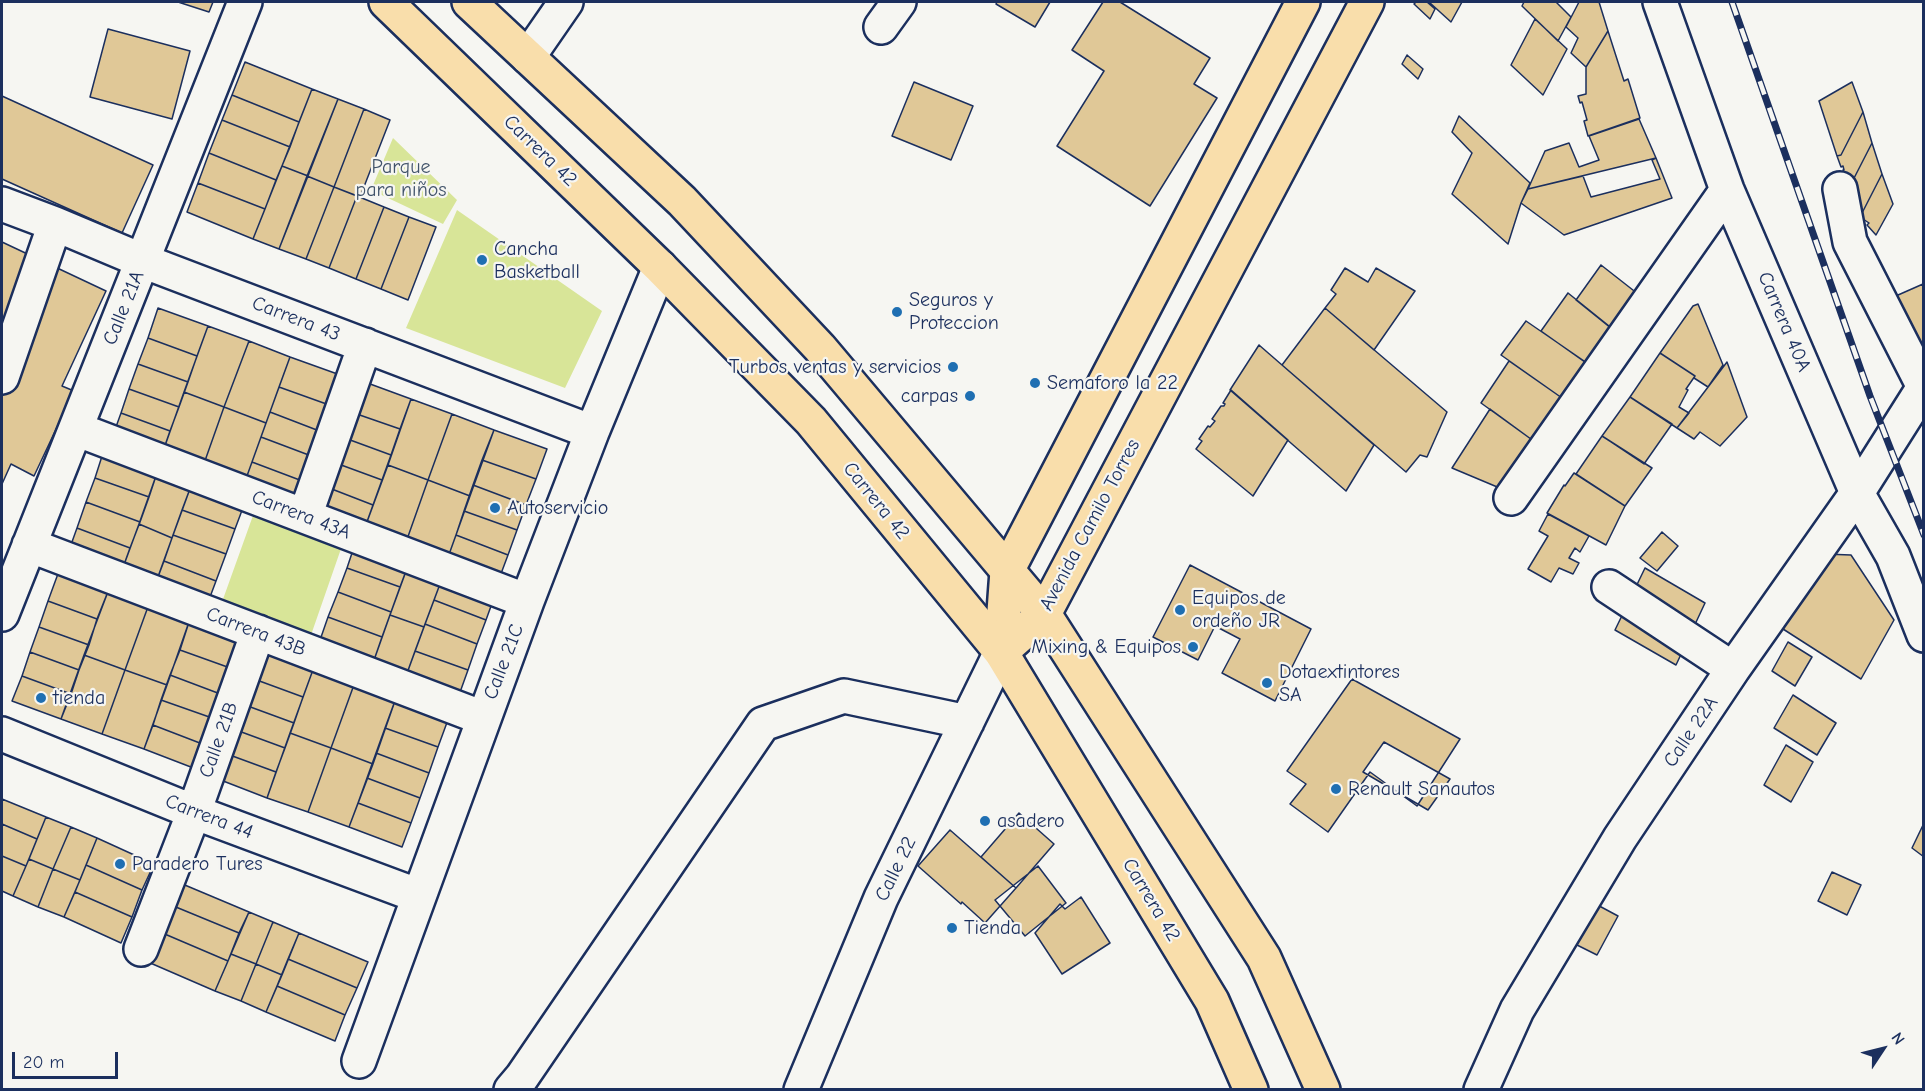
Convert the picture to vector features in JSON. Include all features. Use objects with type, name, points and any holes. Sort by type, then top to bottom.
[{"type":"main road","name":"Carrera 42","points":[[386,2],[660,267],[811,421],[1001,652],[1212,1001],[1251,1089]]},
{"type":"main road","points":[[469,2],[682,201],[820,348],[1044,614],[1264,958],[1323,1089]]},
{"type":"main road","points":[[1001,652],[1006,571],[1303,2]]},
{"type":"main road","name":"Avenida Camilo Torres","points":[[1001,652],[1044,614],[1367,2]]},
{"type":"street","name":"Calle 21A","points":[[2,614],[245,2]]},
{"type":"street","points":[[528,57],[566,2]]},
{"type":"street","name":"Carrera 40A","points":[[1660,2],[1727,190],[1857,493],[1893,556],[1923,635]]},
{"type":"street","points":[[1840,189],[1850,242],[1923,387]]},
{"type":"street","points":[[1511,498],[1727,190]]},
{"type":"street","name":"Carrera 43","points":[[2,204],[143,261],[592,432]]},
{"type":"street","points":[[2,377],[55,224]]},
{"type":"street","name":"Calle 21C","points":[[359,1061],[527,601],[592,432],[660,267]]},
{"type":"street","points":[[305,516],[365,345]]},
{"type":"street","name":"Calle 22A","points":[[1480,1089],[1517,1010],[1620,838],[1733,669],[1857,493],[1923,387]]},
{"type":"street","name":"Carrera 43A","points":[[76,429],[527,601]]},
{"type":"street","name":"Carrera 43B","points":[[29,545],[483,718]]},
{"type":"street","points":[[1609,586],[1733,669]]},
{"type":"street","name":"Calle 21B","points":[[141,949],[194,812],[258,632]]},
{"type":"street","name":"Calle 22","points":[[801,1089],[881,898],[1001,652]]},
{"type":"street","points":[[511,1089],[522,1077],[763,724],[844,696],[967,722]]},
{"type":"street","name":"Carrera 44","points":[[2,734],[194,812],[419,896]]},
{"type":"green space","name":"Parque para niños","points":[[393,138],[457,200],[443,224],[371,190]]},
{"type":"green space","name":"Cancha Basketball","points":[[457,210],[602,311],[565,388],[406,328]]},
{"type":"green space","points":[[255,510],[343,543],[311,635],[222,602]]},
{"type":"building","points":[[178,2],[213,2],[209,12]]},
{"type":"building","points":[[997,2],[1050,2],[1035,27],[996,4]]},
{"type":"building","points":[[1103,2],[1120,2],[1210,58],[1194,84],[1217,98],[1150,206],[1057,146],[1104,71],[1072,50]]},
{"type":"building","points":[[1427,2],[1435,9],[1430,19],[1414,4]]},
{"type":"building","points":[[1429,2],[1462,2],[1451,22]]},
{"type":"building","points":[[1524,2],[1556,2],[1571,17],[1558,41],[1522,6]]},
{"type":"building","points":[[1579,2],[1599,2],[1608,31],[1586,67],[1571,53],[1578,38],[1566,27]]},
{"type":"building","points":[[1535,19],[1567,49],[1543,95],[1511,65]]},
{"type":"building","points":[[108,29],[190,51],[172,119],[90,97]]},
{"type":"building","points":[[1608,31],[1624,81],[1628,79],[1640,118],[1588,136],[1584,121],[1587,120],[1578,96],[1586,94],[1586,67]]},
{"type":"building","points":[[1407,55],[1423,69],[1418,79],[1402,64]]},
{"type":"building","points":[[245,62],[312,89],[299,122],[232,95]]},
{"type":"building","points":[[914,82],[973,106],[951,160],[892,136]]},
{"type":"building","points":[[1852,82],[1863,112],[1841,155],[1837,156],[1819,101]]},
{"type":"building","points":[[312,89],[338,99],[308,176],[282,166]]},
{"type":"building","points":[[232,95],[299,122],[290,147],[222,120]]},
{"type":"building","points":[[2,96],[153,165],[122,233],[2,179]]},
{"type":"building","points":[[338,99],[364,109],[334,187],[307,176]]},
{"type":"building","points":[[364,109],[390,120],[360,197],[334,187]]},
{"type":"building","points":[[1863,112],[1872,143],[1850,186],[1847,187],[1843,166],[1841,167],[1837,156],[1841,155]]},
{"type":"building","points":[[1459,116],[1530,183],[1508,244],[1452,194],[1472,153],[1452,132]]},
{"type":"building","points":[[1639,119],[1656,158],[1528,189],[1545,151],[1569,143],[1579,167],[1599,160],[1589,136]]},
{"type":"building","points":[[222,120],[290,147],[276,180],[209,153]]},
{"type":"building","points":[[1872,143],[1882,174],[1860,217],[1850,186]]},
{"type":"building","points":[[209,153],[276,180],[265,209],[198,183]]},
{"type":"building","points":[[1656,158],[1672,198],[1564,235],[1521,203],[1528,189],[1583,176],[1591,197],[1660,179],[1652,160]]},
{"type":"building","points":[[282,166],[308,176],[279,249],[253,239]]},
{"type":"building","points":[[1882,174],[1893,204],[1876,235],[1867,225],[1869,223],[1860,217]]},
{"type":"building","points":[[307,176],[334,187],[306,259],[279,249]]},
{"type":"building","points":[[198,183],[265,209],[253,239],[187,212]]},
{"type":"building","points":[[334,187],[357,196],[329,268],[306,259]]},
{"type":"building","points":[[357,196],[384,207],[356,279],[329,268]]},
{"type":"building","points":[[384,207],[409,217],[381,289],[356,279]]},
{"type":"building","points":[[409,217],[436,227],[408,300],[381,289]]},
{"type":"building","points":[[2,242],[106,291],[62,386],[74,391],[34,476],[11,464],[2,484]]},
{"type":"building","points":[[1601,265],[1638,294],[1612,329],[1576,300]]},
{"type":"building","points":[[1345,268],[1368,282],[1376,268],[1415,291],[1374,350],[1325,308],[1336,294],[1331,290]]},
{"type":"building","points":[[1923,284],[1924,348],[1912,365],[1889,299]]},
{"type":"building","points":[[1568,293],[1614,330],[1589,365],[1541,331]]},
{"type":"building","points":[[1698,304],[1723,365],[1708,387],[1660,353],[1693,306]]},
{"type":"building","points":[[158,308],[208,326],[197,356],[148,338]]},
{"type":"building","points":[[1325,308],[1447,412],[1427,457],[1420,455],[1406,472],[1282,365]]},
{"type":"building","points":[[1526,321],[1587,363],[1562,398],[1501,355]]},
{"type":"building","points":[[208,326],[249,341],[224,407],[184,392]]},
{"type":"building","points":[[148,338],[197,356],[188,382],[138,364]]},
{"type":"building","points":[[249,341],[290,357],[266,423],[224,407]]},
{"type":"building","points":[[1259,345],[1374,445],[1346,491],[1230,390]]},
{"type":"building","points":[[1660,353],[1695,376],[1686,389],[1688,390],[1679,407],[1689,413],[1677,428],[1630,397]]},
{"type":"building","points":[[290,357],[343,376],[332,406],[279,387]]},
{"type":"building","points":[[1509,361],[1562,398],[1535,442],[1481,403]]},
{"type":"building","points":[[1727,362],[1747,417],[1720,446],[1700,432],[1694,439],[1677,428]]},
{"type":"building","points":[[138,364],[188,382],[179,407],[129,389]]},
{"type":"building","points":[[362,381],[411,399],[400,429],[351,412]]},
{"type":"building","points":[[279,387],[332,406],[322,432],[270,412]]},
{"type":"building","points":[[129,389],[179,407],[170,431],[121,413]]},
{"type":"building","points":[[1231,390],[1288,440],[1253,496],[1196,449],[1202,441],[1199,439],[1208,426],[1210,427],[1215,421],[1212,419],[1221,406],[1224,406],[1223,403]]},
{"type":"building","points":[[184,392],[224,407],[201,472],[161,457]]},
{"type":"building","points":[[1630,397],[1672,424],[1644,464],[1602,436]]},
{"type":"building","points":[[411,399],[452,414],[428,480],[388,465]]},
{"type":"building","points":[[224,407],[266,423],[243,487],[201,472]]},
{"type":"building","points":[[1490,409],[1535,442],[1502,489],[1452,468]]},
{"type":"building","points":[[270,412],[322,432],[314,457],[261,437]]},
{"type":"building","points":[[351,412],[400,429],[391,455],[342,437]]},
{"type":"building","points":[[121,413],[170,431],[161,457],[112,438]]},
{"type":"building","points":[[452,414],[494,430],[470,496],[428,480]]},
{"type":"building","points":[[494,430],[547,449],[536,479],[482,460]]},
{"type":"building","points":[[1602,436],[1652,468],[1625,506],[1576,474]]},
{"type":"building","points":[[261,437],[314,457],[305,482],[252,462]]},
{"type":"building","points":[[342,437],[391,455],[382,480],[333,462]]},
{"type":"building","points":[[103,453],[157,473],[149,497],[95,478]]},
{"type":"building","points":[[482,460],[536,479],[526,505],[473,485]]},
{"type":"building","points":[[252,462],[305,482],[296,506],[243,487]]},
{"type":"building","points":[[333,462],[382,480],[373,505],[324,486]]},
{"type":"building","points":[[388,465],[428,480],[405,545],[364,530]]},
{"type":"building","points":[[157,473],[191,486],[172,538],[139,524]]},
{"type":"building","points":[[1574,473],[1625,506],[1606,545],[1547,513]]},
{"type":"building","points":[[95,478],[149,497],[140,522],[86,502]]},
{"type":"building","points":[[428,480],[470,496],[447,560],[405,545]]},
{"type":"building","name":"Autoservicio","points":[[473,485],[526,505],[517,530],[464,511]]},
{"type":"building","points":[[191,486],[244,505],[235,529],[182,510]]},
{"type":"building","points":[[324,486],[373,505],[364,530],[315,511]]},
{"type":"building","points":[[86,502],[140,522],[130,548],[77,528]]},
{"type":"building","points":[[182,510],[235,529],[226,554],[173,535]]},
{"type":"building","points":[[464,511],[517,530],[508,555],[456,535]]},
{"type":"building","points":[[1548,514],[1589,536],[1580,552],[1575,548],[1569,558],[1579,563],[1573,574],[1559,568],[1551,582],[1528,569],[1548,536],[1539,531]]},
{"type":"building","points":[[139,524],[172,538],[155,585],[121,573]]},
{"type":"building","points":[[77,528],[130,548],[121,573],[68,553]]},
{"type":"building","points":[[1662,532],[1678,546],[1657,571],[1640,558]]},
{"type":"building","points":[[173,535],[226,554],[216,581],[164,561]]},
{"type":"building","points":[[456,535],[508,555],[499,579],[447,560]]},
{"type":"building","points":[[355,544],[409,563],[400,587],[347,568]]},
{"type":"building","points":[[1824,554],[1851,555],[1894,620],[1861,679],[1783,629]]},
{"type":"building","points":[[164,561],[216,581],[207,605],[155,585]]},
{"type":"building","points":[[409,563],[443,576],[424,627],[390,615]]},
{"type":"building","points":[[1190,565],[1311,629],[1275,701],[1222,673],[1240,639],[1215,626],[1198,660],[1153,637]]},
{"type":"building","points":[[347,568],[400,587],[391,612],[338,592]]},
{"type":"building","points":[[1645,568],[1705,603],[1676,665],[1615,630]]},
{"type":"building","points":[[59,571],[109,589],[97,619],[48,601]]},
{"type":"building","points":[[443,576],[495,595],[486,620],[434,600]]},
{"type":"building","points":[[109,589],[149,604],[125,670],[84,655]]},
{"type":"building","points":[[338,592],[391,612],[382,637],[328,617]]},
{"type":"building","points":[[434,600],[486,620],[477,644],[425,624]]},
{"type":"building","points":[[48,601],[97,619],[89,645],[39,627]]},
{"type":"building","points":[[149,604],[190,619],[167,685],[125,670]]},
{"type":"building","points":[[390,615],[424,627],[406,676],[373,663]]},
{"type":"building","points":[[328,617],[382,637],[373,663],[319,643]]},
{"type":"building","points":[[190,619],[243,639],[233,669],[180,650]]},
{"type":"building","points":[[425,624],[477,644],[468,670],[415,651]]},
{"type":"building","points":[[39,627],[89,645],[79,670],[30,652]]},
{"type":"building","points":[[1788,642],[1812,657],[1795,686],[1772,671]]},
{"type":"building","points":[[265,649],[314,667],[303,697],[254,679]]},
{"type":"building","points":[[180,650],[233,669],[223,695],[170,675]]},
{"type":"building","points":[[415,651],[468,670],[459,695],[406,676]]},
{"type":"building","points":[[30,652],[79,670],[71,694],[22,676]]},
{"type":"building","points":[[84,655],[125,670],[102,734],[61,719]]},
{"type":"building","points":[[314,667],[355,682],[331,748],[290,733]]},
{"type":"building","points":[[125,670],[167,685],[144,749],[102,734]]},
{"type":"building","points":[[170,675],[223,695],[215,719],[161,700]]},
{"type":"building","name":"tienda","points":[[22,676],[71,694],[61,719],[12,701]]},
{"type":"building","points":[[254,679],[303,697],[294,723],[245,705]]},
{"type":"building","points":[[1352,679],[1460,739],[1417,806],[1370,772],[1328,832],[1290,804],[1306,784],[1287,771]]},
{"type":"building","points":[[355,682],[396,698],[373,764],[331,748]]},
{"type":"building","points":[[1793,695],[1836,723],[1817,755],[1774,728]]},
{"type":"building","points":[[396,698],[449,717],[438,747],[385,728]]},
{"type":"building","points":[[161,700],[215,719],[205,745],[153,725]]},
{"type":"building","points":[[245,705],[294,723],[285,748],[236,730]]},
{"type":"building","points":[[153,725],[205,745],[196,769],[144,749]]},
{"type":"building","points":[[385,728],[438,747],[429,773],[376,753]]},
{"type":"building","points":[[236,730],[285,748],[276,772],[227,754]]},
{"type":"building","points":[[290,733],[331,748],[308,812],[267,798]]},
{"type":"building","points":[[1384,742],[1450,779],[1428,810],[1363,772]]},
{"type":"building","points":[[1786,745],[1813,762],[1791,802],[1764,785]]},
{"type":"building","points":[[331,748],[373,764],[349,827],[308,812]]},
{"type":"building","points":[[376,753],[429,773],[420,798],[367,778]]},
{"type":"building","points":[[227,754],[276,772],[267,798],[218,779]]},
{"type":"building","points":[[367,778],[420,798],[411,823],[358,803]]},
{"type":"building","points":[[2,799],[46,817],[37,839],[2,824]]},
{"type":"building","points":[[358,803],[411,823],[402,847],[349,827]]},
{"type":"building","points":[[1019,813],[1054,844],[1016,888],[981,857]]},
{"type":"building","points":[[46,817],[71,827],[53,869],[29,859]]},
{"type":"building","points":[[1924,823],[1924,857],[1912,848]]},
{"type":"building","points":[[2,824],[37,839],[26,866],[2,856]]},
{"type":"building","points":[[71,827],[97,838],[80,880],[53,869]]},
{"type":"building","points":[[950,830],[1016,888],[985,923],[918,866]]},
{"type":"building","name":"Paradero Tures","points":[[97,838],[154,864],[142,890],[86,865]]},
{"type":"building","points":[[2,856],[26,866],[13,896],[2,891]]},
{"type":"building","points":[[29,859],[53,869],[38,907],[13,896]]},
{"type":"building","points":[[86,865],[142,890],[132,917],[75,892]]},
{"type":"building","points":[[1038,866],[1066,903],[1025,936],[995,900]]},
{"type":"building","points":[[53,869],[80,880],[64,917],[38,907]]},
{"type":"building","points":[[1832,872],[1861,885],[1847,915],[1818,901]]},
{"type":"building","points":[[180,883],[249,912],[239,933],[171,905]]},
{"type":"building","points":[[75,892],[132,917],[121,943],[64,917]]},
{"type":"building","points":[[1081,897],[1110,943],[1062,974],[1035,933],[1060,904],[1065,909]]},
{"type":"building","points":[[1590,901],[1618,916],[1597,955],[1569,941]]},
{"type":"building","points":[[171,905],[239,933],[228,961],[160,932]]},
{"type":"building","points":[[249,912],[273,922],[256,964],[231,954]]},
{"type":"building","points":[[273,922],[299,933],[282,975],[256,964]]},
{"type":"building","points":[[160,932],[228,961],[215,991],[148,962]]},
{"type":"building","points":[[299,933],[368,962],[357,988],[288,959]]},
{"type":"building","points":[[231,954],[256,964],[241,1001],[215,991]]},
{"type":"building","points":[[288,959],[357,988],[345,1015],[277,986]]},
{"type":"building","points":[[256,964],[282,975],[266,1012],[241,1001]]},
{"type":"building","points":[[277,986],[345,1015],[335,1041],[266,1012]]},
{"type":"railway","points":[[1732,2],[1870,396],[1924,535]]},
{"type":"place","name":"Cancha Basketball","points":[[482,260]]},
{"type":"place","name":"Seguros y Proteccion","points":[[897,312]]},
{"type":"place","name":"Turbos ventas y servicios","points":[[953,367]]},
{"type":"place","name":"Semaforo la 22","points":[[1035,383]]},
{"type":"place","name":"carpas","points":[[970,396]]},
{"type":"place","name":"Autoservicio","points":[[495,508]]},
{"type":"place","name":"Equipos de ordeño JR","points":[[1180,610]]},
{"type":"place","name":"Mixing & Equipos","points":[[1193,647]]},
{"type":"place","name":"Dotaextintores SA","points":[[1267,683]]},
{"type":"place","name":"tienda","points":[[41,698]]},
{"type":"place","name":"Renault Sanautos","points":[[1336,789]]},
{"type":"place","name":"asadero","points":[[985,821]]},
{"type":"place","name":"Paradero Tures","points":[[120,864]]},
{"type":"place","name":"Tienda","points":[[952,928]]}]
